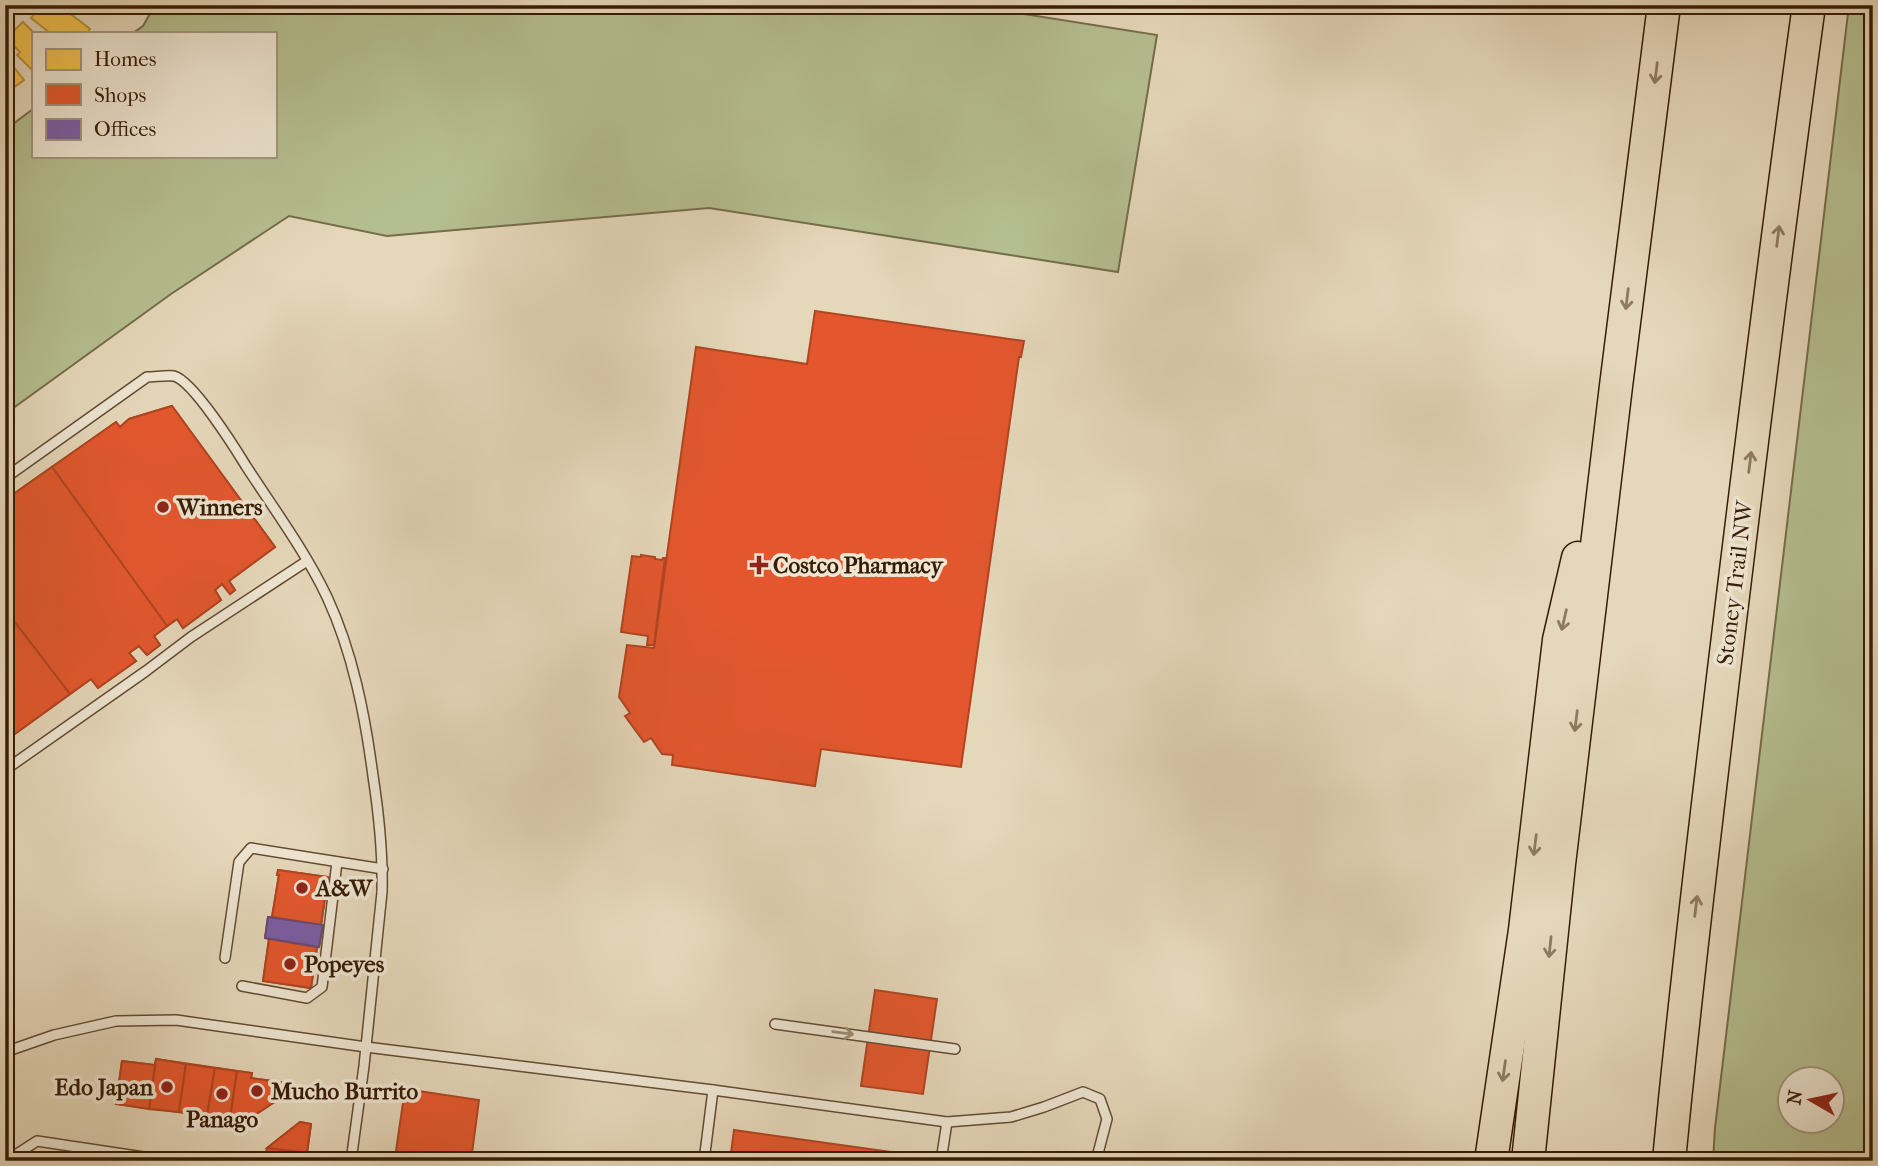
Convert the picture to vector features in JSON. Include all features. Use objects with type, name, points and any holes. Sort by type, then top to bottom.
[{"type":"highway","points":[[1528,1161],[1559,864],[1664,5]]},
{"type":"highway","name":"Stoney Trail NW","points":[[1668,1161],[1755,415],[1809,5]]},
{"type":"highway","points":[[1491,1161],[1525,930],[1559,640],[1616,386]]},
{"type":"highway","points":[[1687,1161],[1701,1024],[1688,974]]},
{"type":"lane","points":[[5,478],[147,377],[175,376],[190,387],[230,440],[289,530],[327,597],[354,675],[366,726],[383,869],[366,1048],[351,1161]]},
{"type":"lane","points":[[5,770],[191,637],[307,561]]},
{"type":"lane","points":[[225,958],[239,862],[251,848],[383,869]]},
{"type":"lane","points":[[242,986],[307,998],[322,987],[337,862]]},
{"type":"lane","points":[[5,1052],[54,1035],[117,1021],[176,1020],[366,1048],[713,1090],[947,1122],[1011,1117],[1083,1092],[1100,1099],[1107,1119],[1097,1161]]},
{"type":"lane","points":[[775,1024],[955,1049]]},
{"type":"lane","points":[[704,1161],[713,1090]]},
{"type":"lane","points":[[941,1161],[947,1122]]},
{"type":"lane","points":[[6,1161],[37,1141],[166,1161]]},
{"type":"green space","points":[[155,5],[966,5],[1157,35],[1118,272],[709,208],[387,236],[289,216],[171,294],[5,414],[5,130],[32,110],[32,158],[276,158],[276,32],[134,32],[143,26]]},
{"type":"green space","points":[[1849,5],[1873,5],[1873,1161],[1713,1161]]},
{"type":"building: Homes","points":[[41,5],[53,8],[54,5],[59,5],[90,29],[88,32],[49,32],[31,18]]},
{"type":"building: Homes","points":[[23,22],[33,32],[32,70],[17,55],[20,52],[6,38]]},
{"type":"building: Homes","points":[[5,56],[24,80],[5,94]]},
{"type":"building: Shops","points":[[815,311],[1024,341],[1019,357],[961,767],[821,749],[815,786],[672,765],[673,755],[662,754],[651,738],[644,742],[625,716],[630,713],[619,697],[627,645],[654,648],[696,347],[807,364]]},
{"type":"building: Shops","points":[[172,406],[275,547],[229,581],[235,590],[230,594],[222,584],[215,590],[221,600],[183,628],[177,619],[154,636],[160,645],[147,655],[139,646],[129,653],[136,661],[98,688],[91,679],[5,741],[5,545],[13,539],[5,525],[5,500],[116,422],[120,427],[129,419]]},
{"type":"building: Shops","name":"Winners","points":[[172,406],[275,547],[229,581],[235,590],[230,594],[222,584],[215,590],[221,600],[183,628],[177,619],[167,626],[52,467],[116,422],[120,427],[129,419]]},
{"type":"building: Shops","points":[[52,467],[167,626],[154,636],[160,645],[147,655],[139,646],[129,653],[136,661],[98,688],[91,679],[70,694],[10,616],[5,619],[5,545],[13,539],[5,525],[5,500]]},
{"type":"building: Shops","points":[[641,555],[662,560],[665,558],[654,645],[647,645],[648,636],[621,632],[632,556]]},
{"type":"building: Shops","points":[[10,616],[70,694],[5,741],[5,619]]},
{"type":"building: Shops","points":[[278,870],[328,877],[323,925],[311,988],[263,981],[269,939],[265,938],[268,917],[272,917]]},
{"type":"building: Shops","name":"A&W","points":[[278,870],[328,877],[321,925],[272,917]]},
{"type":"building: Shops","name":"Popeyes","points":[[269,939],[317,947],[311,988],[263,981]]},
{"type":"building: Shops","points":[[875,990],[937,999],[923,1094],[861,1086]]},
{"type":"building: Shops","points":[[156,1059],[252,1073],[251,1078],[281,1082],[279,1099],[246,1121],[116,1104],[122,1061],[155,1065]]},
{"type":"building: Shops","name":"Edo Japan","points":[[156,1059],[186,1064],[179,1112],[149,1109]]},
{"type":"building: Shops","points":[[122,1061],[155,1065],[149,1109],[116,1104]]},
{"type":"building: Shops","points":[[186,1064],[215,1068],[207,1116],[179,1112]]},
{"type":"building: Shops","name":"Panago","points":[[215,1068],[237,1071],[230,1119],[207,1116]]},
{"type":"building: Shops","name":"Mucho Burrito","points":[[237,1071],[252,1073],[251,1078],[281,1082],[279,1099],[246,1121],[230,1119]]},
{"type":"building: Shops","points":[[405,1089],[479,1100],[471,1161],[392,1161],[393,1157],[395,1158]]},
{"type":"building: Shops","points":[[300,1122],[311,1124],[306,1161],[265,1161],[267,1148]]},
{"type":"building: Shops","points":[[300,1122],[311,1124],[307,1153],[267,1148]]},
{"type":"building: Shops","points":[[734,1130],[899,1153],[898,1161],[730,1161]]},
{"type":"building: Shops","points":[[267,1148],[307,1153],[306,1161],[265,1161]]},
{"type":"building: Offices","points":[[268,917],[323,925],[319,947],[265,938]]},
{"type":"place","name":"Winners","points":[[163,507]]},
{"type":"place","name":"Costco Pharmacy","points":[[759,565]]},
{"type":"place","name":"A&W","points":[[302,888]]},
{"type":"place","name":"Popeyes","points":[[290,964]]},
{"type":"place","name":"Edo Japan","points":[[167,1087]]},
{"type":"place","name":"Mucho Burrito","points":[[257,1091]]},
{"type":"place","name":"Panago","points":[[222,1094]]}]
